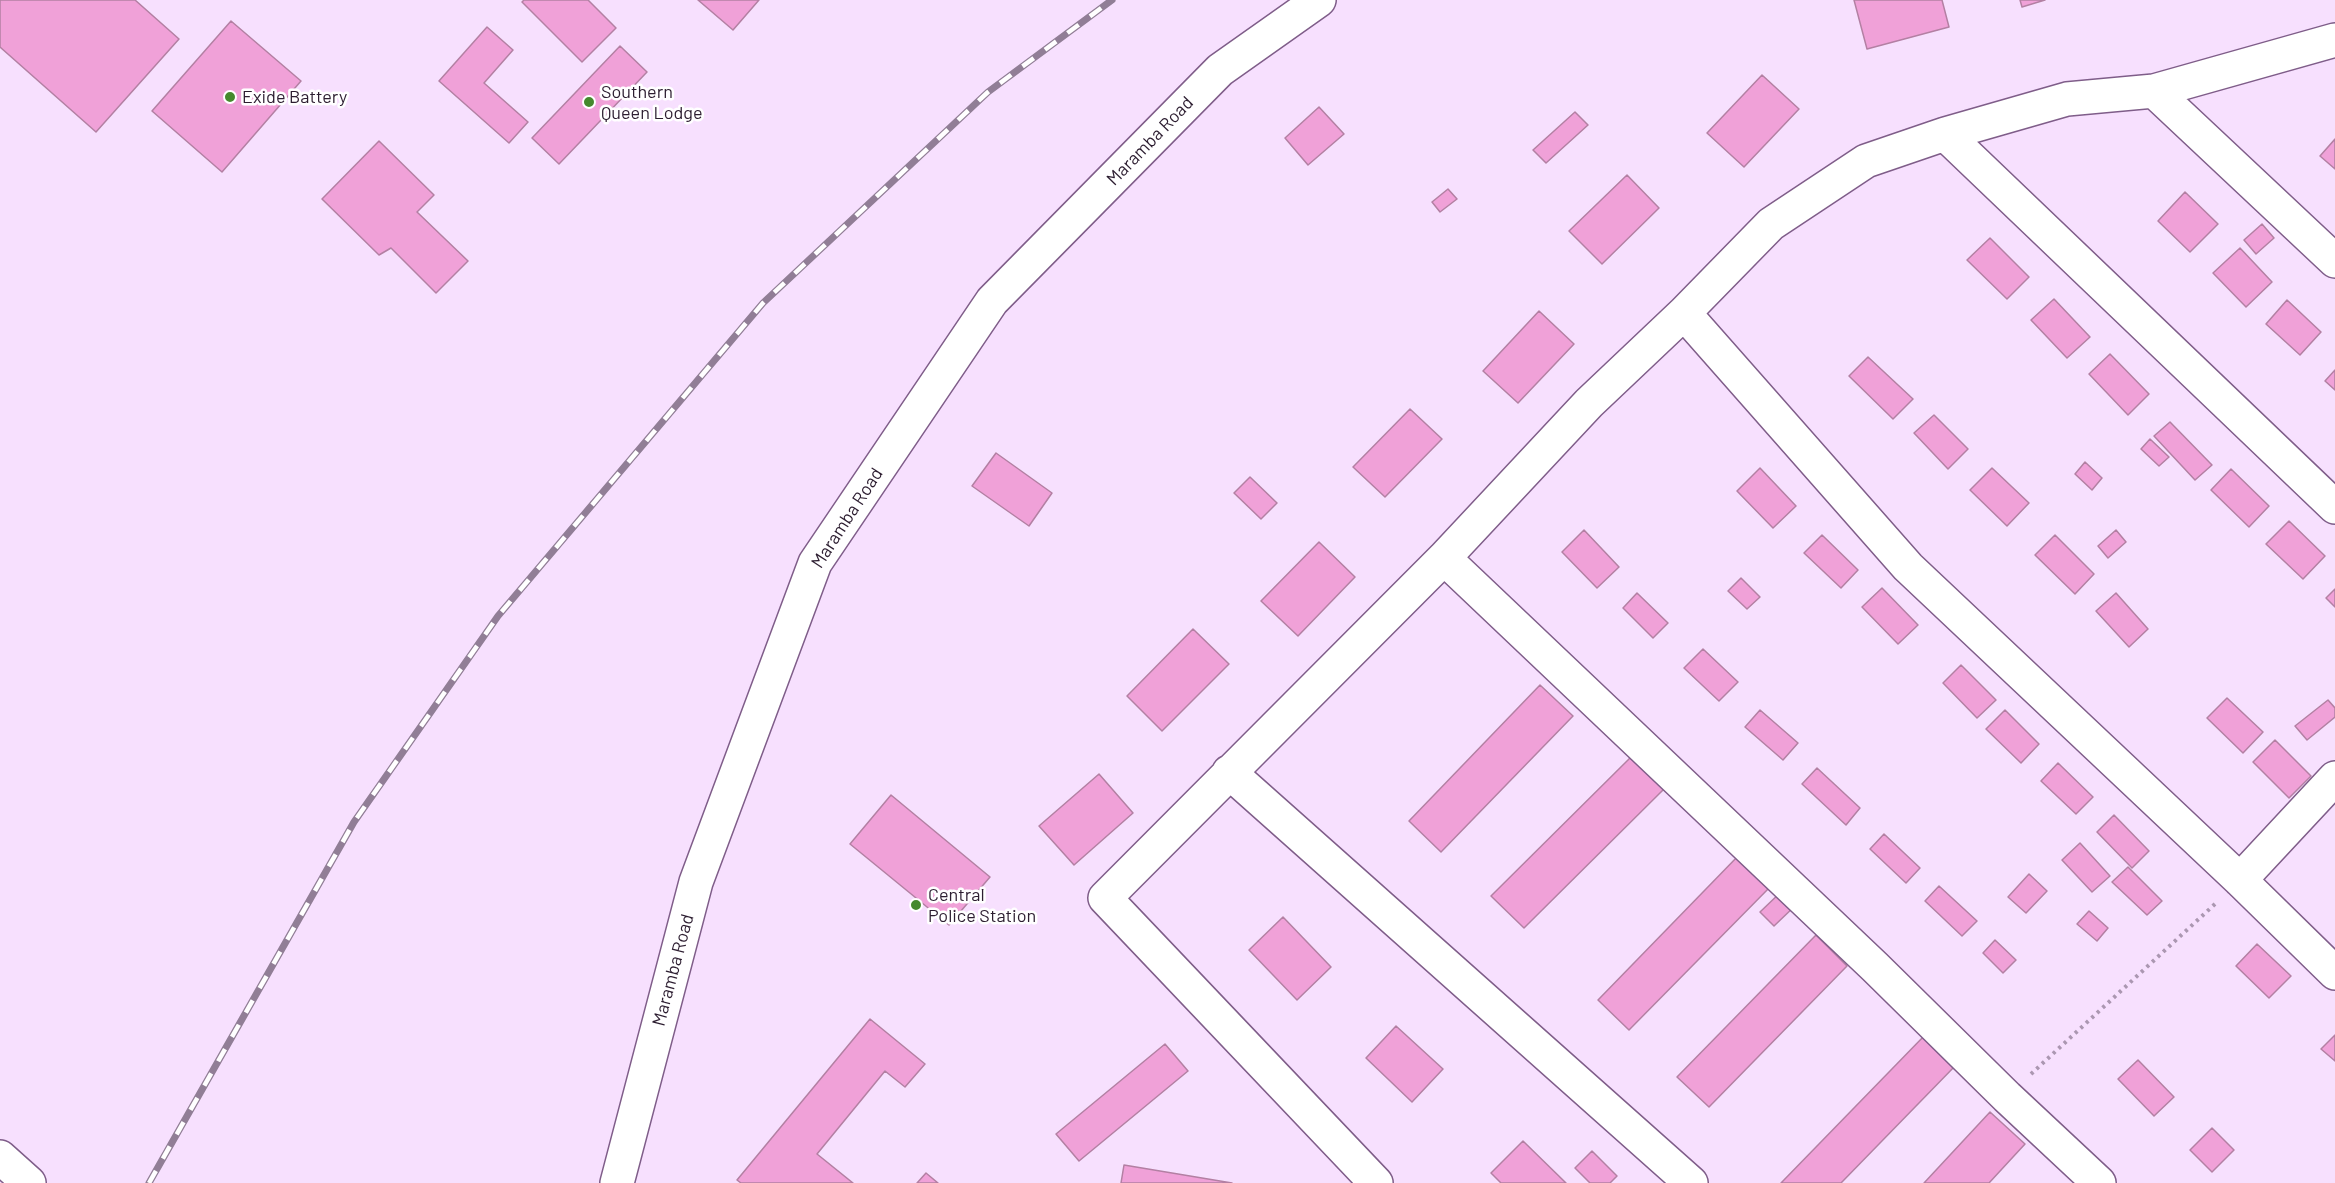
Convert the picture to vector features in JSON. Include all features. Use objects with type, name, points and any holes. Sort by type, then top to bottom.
[{"type":"street","name":"Maramba Road","points":[[617,1183],[696,882],[815,563],[992,301],[1220,70],[1318,0]]},
{"type":"street","points":[[1376,1183],[1105,898],[1444,558],[1589,403],[1684,313],[1771,224],[1866,161],[1945,134],[2067,99],[2154,91],[2335,40]]},
{"type":"street","points":[[2154,91],[2335,261]]},
{"type":"street","points":[[1945,134],[2335,507]]},
{"type":"street","points":[[1684,313],[1908,567],[2240,880],[2335,974]]},
{"type":"street","points":[[1444,558],[2099,1183]]},
{"type":"street","points":[[1229,772],[1691,1183]]},
{"type":"street","points":[[2240,880],[2335,778]]},
{"type":"street","points":[[0,1157],[29,1183]]},
{"type":"path","points":[[2007,1097],[2240,880]]},
{"type":"building","points":[[0,0],[135,0],[179,39],[96,132],[0,47]]},
{"type":"building","points":[[524,0],[588,0],[616,28],[582,62],[522,2]]},
{"type":"building","points":[[698,0],[759,0],[733,30]]},
{"type":"building","points":[[1854,0],[1942,0],[1949,27],[1867,49]]},
{"type":"building","points":[[2020,0],[2045,0],[2022,7]]},
{"type":"building","points":[[231,21],[301,81],[222,172],[152,111]]},
{"type":"building","points":[[487,27],[513,50],[484,83],[528,122],[509,143],[439,81]]},
{"type":"building","points":[[620,46],[647,72],[559,164],[532,138]]},
{"type":"building","points":[[1762,75],[1799,109],[1744,167],[1707,133]]},
{"type":"building","points":[[1319,107],[1344,134],[1308,165],[1285,138]]},
{"type":"building","points":[[1575,112],[1588,125],[1546,163],[1533,150]]},
{"type":"building","points":[[2335,139],[2335,169],[2320,156]]},
{"type":"building","points":[[379,141],[434,195],[417,212],[468,261],[436,293],[391,248],[379,255],[322,199]]},
{"type":"building","points":[[1627,175],[1659,208],[1602,264],[1569,231]]},
{"type":"building","points":[[1448,189],[1457,199],[1440,212],[1432,202]]},
{"type":"building","points":[[2185,192],[2218,224],[2190,252],[2158,221]]},
{"type":"building","points":[[2262,224],[2274,238],[2256,254],[2244,240]]},
{"type":"building","points":[[1990,238],[2029,277],[2007,299],[1967,260]]},
{"type":"building","points":[[2240,248],[2272,282],[2246,307],[2213,273]]},
{"type":"building","points":[[2054,299],[2090,337],[2067,358],[2031,320]]},
{"type":"building","points":[[2287,300],[2321,332],[2300,355],[2266,324]]},
{"type":"building","points":[[1539,311],[1574,344],[1518,403],[1483,371]]},
{"type":"building","points":[[2110,354],[2149,394],[2128,415],[2089,374]]},
{"type":"building","points":[[1868,357],[1913,399],[1893,419],[1849,376]]},
{"type":"building","points":[[2335,370],[2335,390],[2325,381]]},
{"type":"building","points":[[1410,409],[1442,439],[1385,497],[1353,467]]},
{"type":"building","points":[[1934,415],[1968,449],[1948,469],[1914,433]]},
{"type":"building","points":[[2170,422],[2212,465],[2195,480],[2154,436]]},
{"type":"building","points":[[2150,439],[2169,457],[2159,466],[2141,449]]},
{"type":"building","points":[[996,453],[1052,493],[1029,526],[972,486]]},
{"type":"building","points":[[2085,462],[2102,478],[2092,490],[2075,474]]},
{"type":"building","points":[[1760,468],[1796,506],[1773,528],[1737,491]]},
{"type":"building","points":[[1992,468],[2029,503],[2007,526],[1970,490]]},
{"type":"building","points":[[2231,469],[2269,506],[2249,527],[2211,490]]},
{"type":"building","points":[[1250,477],[1277,503],[1261,519],[1234,493]]},
{"type":"building","points":[[2289,521],[2325,556],[2303,579],[2266,544]]},
{"type":"building","points":[[1584,530],[1619,567],[1597,588],[1562,552]]},
{"type":"building","points":[[2116,530],[2126,542],[2108,558],[2098,546]]},
{"type":"building","points":[[1822,535],[1858,570],[1841,588],[1804,553]]},
{"type":"building","points":[[2055,535],[2094,574],[2075,594],[2035,555]]},
{"type":"building","points":[[1319,542],[1355,577],[1298,636],[1261,601]]},
{"type":"building","points":[[1741,578],[1760,597],[1747,609],[1728,591]]},
{"type":"building","points":[[1882,588],[1918,625],[1898,644],[1862,607]]},
{"type":"building","points":[[2335,589],[2335,607],[2326,598]]},
{"type":"building","points":[[1637,593],[1668,623],[1653,638],[1623,608]]},
{"type":"building","points":[[2116,593],[2148,629],[2129,647],[2096,611]]},
{"type":"building","points":[[1193,629],[1229,664],[1162,731],[1127,696]]},
{"type":"building","points":[[1703,649],[1738,682],[1719,701],[1684,668]]},
{"type":"building","points":[[1961,665],[1996,700],[1977,718],[1943,683]]},
{"type":"building","points":[[1540,685],[1573,716],[1441,852],[1409,821]]},
{"type":"building","points":[[2227,698],[2263,732],[2243,753],[2207,718]]},
{"type":"building","points":[[2328,700],[2335,708],[2335,717],[2307,740],[2295,726]]},
{"type":"building","points":[[1760,710],[1798,743],[1783,760],[1745,727]]},
{"type":"building","points":[[2005,710],[2039,744],[2021,763],[1986,729]]},
{"type":"building","points":[[2275,740],[2311,776],[2289,798],[2253,762]]},
{"type":"building","points":[[1631,757],[1664,789],[1524,928],[1491,896]]},
{"type":"building","points":[[2058,763],[2093,797],[2076,814],[2041,781]]},
{"type":"building","points":[[1817,768],[1860,808],[1846,825],[1802,784]]},
{"type":"building","points":[[1099,774],[1133,813],[1074,865],[1039,826]]},
{"type":"building","points":[[891,795],[990,877],[949,925],[850,844]]},
{"type":"building","points":[[2114,815],[2149,851],[2132,868],[2097,832]]},
{"type":"building","points":[[1884,834],[1920,868],[1906,883],[1870,849]]},
{"type":"building","points":[[2080,843],[2110,876],[2092,892],[2062,860]]},
{"type":"building","points":[[1740,854],[1772,885],[1629,1030],[1598,1000]]},
{"type":"building","points":[[2128,867],[2162,901],[2147,915],[2112,882]]},
{"type":"building","points":[[2029,874],[2047,891],[2026,913],[2008,897]]},
{"type":"building","points":[[1939,886],[1977,921],[1962,936],[1925,901]]},
{"type":"building","points":[[1783,890],[1797,904],[1774,926],[1760,912]]},
{"type":"building","points":[[2089,911],[2108,928],[2097,941],[2077,924]]},
{"type":"building","points":[[1283,917],[1331,967],[1297,1000],[1249,950]]},
{"type":"building","points":[[1816,935],[1847,966],[1709,1107],[1677,1077]]},
{"type":"building","points":[[1995,940],[2016,960],[2003,973],[1983,953]]},
{"type":"building","points":[[2257,944],[2291,976],[2269,998],[2236,966]]},
{"type":"building","points":[[870,1019],[925,1064],[905,1087],[885,1071],[817,1154],[853,1183],[741,1183],[737,1180]]},
{"type":"building","points":[[1396,1026],[1443,1069],[1412,1102],[1366,1058]]},
{"type":"building","points":[[1925,1035],[1956,1065],[1841,1183],[1781,1183]]},
{"type":"building","points":[[2335,1035],[2335,1061],[2321,1049]]},
{"type":"building","points":[[1165,1044],[1188,1071],[1079,1161],[1056,1134]]},
{"type":"building","points":[[2138,1060],[2174,1097],[2154,1116],[2118,1079]]},
{"type":"building","points":[[1990,1112],[2025,1144],[1989,1183],[1924,1183]]},
{"type":"building","points":[[2212,1128],[2234,1150],[2212,1172],[2190,1150]]},
{"type":"building","points":[[1523,1141],[1566,1183],[1501,1183],[1491,1173]]},
{"type":"building","points":[[1592,1151],[1617,1176],[1610,1183],[1590,1183],[1575,1168]]},
{"type":"building","points":[[1124,1165],[1232,1183],[1121,1183]]},
{"type":"building","points":[[926,1173],[938,1183],[917,1183]]},
{"type":"railway","points":[[149,1183],[354,822],[498,616],[763,303],[988,92],[1112,0]]},
{"type":"place","name":"Exide Battery","points":[[230,97]]},
{"type":"place","name":"Southern Queen Lodge","points":[[589,102]]},
{"type":"place","name":"Central Police Station","points":[[916,905]]}]
